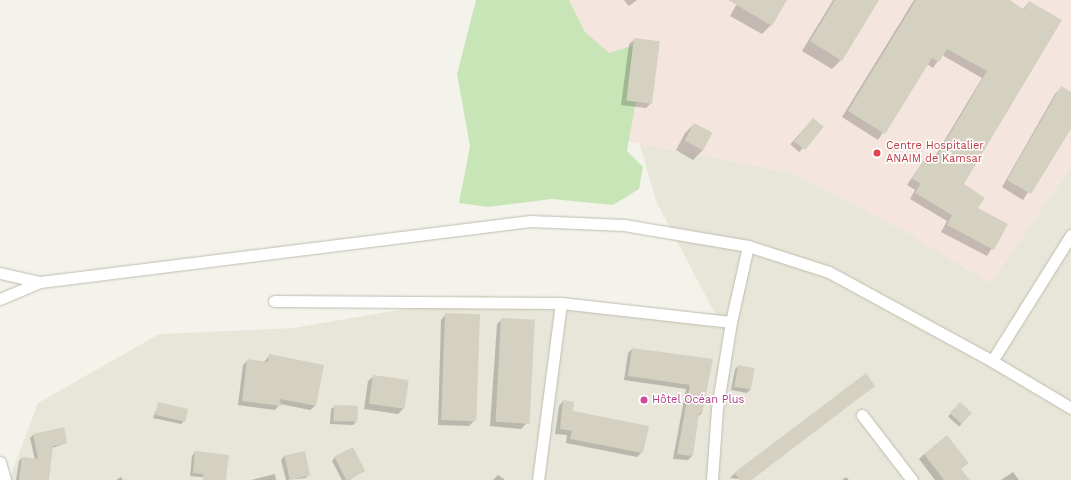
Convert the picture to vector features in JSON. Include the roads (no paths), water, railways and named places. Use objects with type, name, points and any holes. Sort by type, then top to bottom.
[{"type":"street","points":[[0,299],[40,282],[530,221],[624,225],[748,246],[829,272],[992,361],[1071,408]]},
{"type":"street","points":[[992,361],[1071,235]]},
{"type":"street","points":[[712,480],[717,409],[731,322],[748,246]]},
{"type":"street","points":[[0,273],[40,282]]},
{"type":"street","points":[[274,301],[560,303],[731,322]]},
{"type":"street","points":[[538,480],[560,303]]},
{"type":"street","points":[[862,415],[912,480]]},
{"type":"street","points":[[0,462],[5,480]]},
{"type":"place","name":"Centre Hospitalier ANAIM de Kamsar","points":[[877,153]]},
{"type":"place","name":"Hôtel Océan Plus","points":[[644,400]]}]
